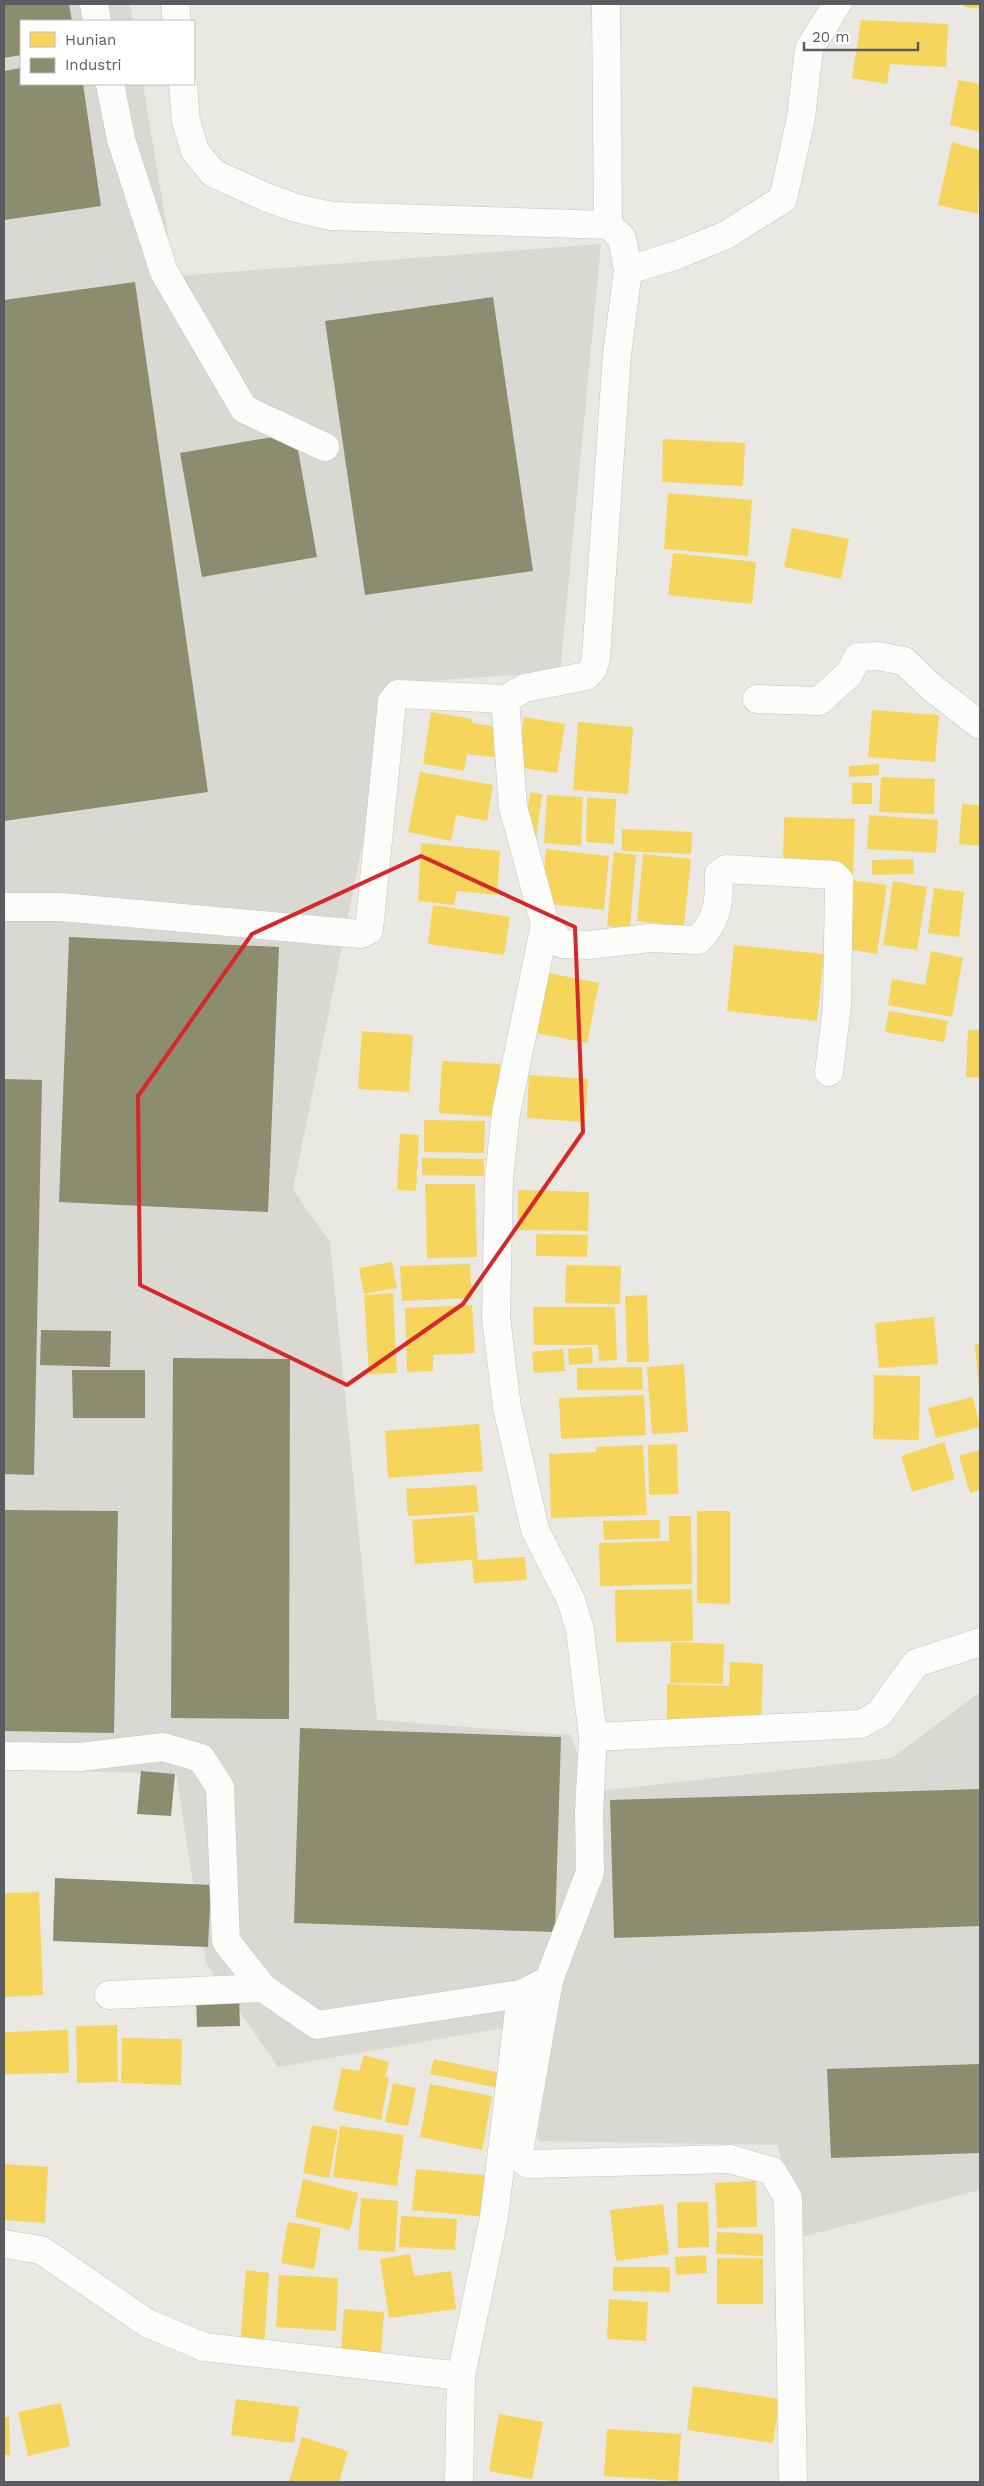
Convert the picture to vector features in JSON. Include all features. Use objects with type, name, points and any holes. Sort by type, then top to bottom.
[{"type":"street","points":[[94,4],[98,20]]},
{"type":"street","points":[[175,4],[177,20]]},
{"type":"street","points":[[606,4],[608,225]]},
{"type":"street","points":[[628,270],[677,255],[726,235],[783,199],[801,118],[809,50],[837,4]]},
{"type":"street","points":[[110,85],[121,139],[164,272],[244,409],[325,447]]},
{"type":"street","points":[[4,907],[61,907],[361,934],[369,930],[394,696],[398,694],[505,699],[525,688],[586,676],[593,668],[596,658],[617,354],[628,270],[622,238],[608,225],[331,216],[296,208],[213,173],[195,151],[186,120],[183,85]]},
{"type":"street","points":[[757,699],[819,701],[849,674],[858,657],[878,656],[904,660],[930,686],[980,725]]},
{"type":"street","points":[[505,699],[513,807],[545,924],[562,944],[588,945],[650,938],[698,940],[709,928],[719,906],[720,874],[722,871],[834,875],[839,880],[837,996],[829,1072]]},
{"type":"street","points":[[545,924],[506,1113],[499,1178],[496,1318],[507,1407],[535,1530],[571,1600],[580,1630],[593,1737],[589,1812],[590,1872],[549,1980],[518,2152],[521,2158],[528,2164],[730,2159],[772,2171],[788,2198],[793,2482]]},
{"type":"street","points":[[593,1737],[861,1724],[879,1714],[916,1662],[980,1642]]},
{"type":"street","points":[[4,1756],[80,1756],[163,1748],[200,1758],[220,1787],[226,1941],[263,1988],[318,2025],[521,1994],[549,1980]]},
{"type":"street","points":[[109,1995],[263,1988]]},
{"type":"street","points":[[459,2482],[461,2376],[494,2217],[521,1994]]},
{"type":"street","points":[[4,2244],[42,2250],[147,2323],[204,2347],[461,2376]]},
{"type":"highlighted area","points":[[421,856],[575,927],[583,1132],[463,1304],[347,1385],[140,1285],[138,1096],[252,934]]},
{"type":"shaded area","points":[[4,4],[130,4],[133,20],[20,20],[20,85],[143,85],[175,276],[601,244],[560,672],[395,683],[293,1190],[330,1242],[377,1720],[571,1735],[590,1792],[892,1758],[980,1692],[980,2190],[798,2238],[778,2145],[538,2141],[531,2023],[278,2067],[206,1963],[176,1774],[4,1769]]},
{"type":"building: Hunian","points":[[964,4],[980,4],[980,9],[964,7]]},
{"type":"building: Hunian","points":[[861,20],[948,24],[946,67],[890,64],[887,84],[852,78]]},
{"type":"building: Hunian","points":[[958,80],[980,84],[980,132],[950,125]]},
{"type":"building: Hunian","points":[[952,142],[980,150],[978,214],[938,205]]},
{"type":"building: Hunian","points":[[663,439],[745,443],[743,486],[662,482]]},
{"type":"building: Hunian","points":[[668,493],[752,500],[748,556],[664,549]]},
{"type":"building: Hunian","points":[[792,528],[849,539],[841,579],[784,567]]},
{"type":"building: Hunian","points":[[673,553],[756,562],[752,604],[668,595]]},
{"type":"building: Hunian","points":[[872,710],[939,715],[935,762],[868,757]]},
{"type":"building: Hunian","points":[[431,712],[472,719],[472,723],[504,728],[500,758],[467,754],[464,771],[423,764]]},
{"type":"building: Hunian","points":[[524,717],[565,724],[557,773],[516,767]]},
{"type":"building: Hunian","points":[[578,722],[633,727],[628,794],[573,790]]},
{"type":"building: Hunian","points":[[879,764],[879,775],[849,777],[849,766]]},
{"type":"building: Hunian","points":[[420,772],[493,785],[487,821],[456,815],[451,841],[408,832]]},
{"type":"building: Hunian","points":[[881,777],[935,779],[934,814],[879,812]]},
{"type":"building: Hunian","points":[[852,783],[872,783],[872,804],[852,804]]},
{"type":"building: Hunian","points":[[530,792],[542,794],[536,839],[524,837]]},
{"type":"building: Hunian","points":[[547,795],[583,797],[581,846],[544,843]]},
{"type":"building: Hunian","points":[[587,798],[616,799],[614,844],[586,842]]},
{"type":"building: Hunian","points":[[962,804],[980,805],[980,846],[959,844]]},
{"type":"building: Hunian","points":[[869,815],[938,820],[936,853],[867,849]]},
{"type":"building: Hunian","points":[[784,817],[855,819],[853,873],[783,871]]},
{"type":"building: Hunian","points":[[622,829],[692,832],[691,854],[622,851]]},
{"type":"building: Hunian","points":[[421,843],[500,851],[497,895],[457,891],[454,905],[418,901]]},
{"type":"building: Hunian","points":[[546,849],[609,856],[604,910],[541,903]]},
{"type":"building: Hunian","points":[[614,852],[636,855],[630,928],[607,926]]},
{"type":"building: Hunian","points":[[643,854],[691,859],[684,926],[637,921]]},
{"type":"building: Hunian","points":[[913,859],[914,874],[872,875],[872,860]]},
{"type":"building: Hunian","points":[[850,880],[887,885],[877,954],[840,948]]},
{"type":"building: Hunian","points":[[893,881],[927,887],[917,950],[883,945]]},
{"type":"building: Hunian","points":[[934,888],[964,892],[959,937],[928,933]]},
{"type":"building: Hunian","points":[[433,905],[510,917],[504,955],[428,944]]},
{"type":"building: Hunian","points":[[734,945],[824,954],[817,1021],[727,1011]]},
{"type":"building: Hunian","points":[[931,951],[963,958],[952,1017],[888,1005],[892,979],[925,985]]},
{"type":"building: Hunian","points":[[548,973],[599,983],[587,1043],[536,1033]]},
{"type":"building: Hunian","points":[[889,1011],[948,1021],[944,1042],[885,1032]]},
{"type":"building: Hunian","points":[[968,1030],[980,1030],[980,1078],[966,1077]]},
{"type":"building: Hunian","points":[[362,1031],[413,1035],[409,1092],[358,1089]]},
{"type":"building: Hunian","points":[[442,1061],[500,1064],[498,1117],[439,1113]]},
{"type":"building: Hunian","points":[[529,1075],[588,1079],[585,1122],[527,1118]]},
{"type":"building: Hunian","points":[[424,1120],[485,1121],[484,1153],[424,1152]]},
{"type":"building: Hunian","points":[[400,1134],[419,1135],[416,1191],[397,1190]]},
{"type":"building: Hunian","points":[[422,1158],[484,1159],[484,1176],[422,1175]]},
{"type":"building: Hunian","points":[[425,1184],[475,1184],[477,1257],[427,1258]]},
{"type":"building: Hunian","points":[[518,1190],[589,1192],[588,1231],[518,1230]]},
{"type":"building: Hunian","points":[[536,1234],[588,1235],[587,1257],[536,1256]]},
{"type":"building: Hunian","points":[[392,1262],[397,1288],[364,1294],[359,1268]]},
{"type":"building: Hunian","points":[[470,1264],[472,1298],[402,1301],[400,1266]]},
{"type":"building: Hunian","points":[[566,1265],[621,1266],[620,1304],[565,1303]]},
{"type":"building: Hunian","points":[[393,1293],[397,1373],[369,1374],[364,1295]]},
{"type":"building: Hunian","points":[[647,1295],[649,1362],[627,1362],[625,1296]]},
{"type":"building: Hunian","points":[[472,1305],[475,1353],[433,1355],[433,1371],[407,1372],[405,1308]]},
{"type":"building: Hunian","points":[[533,1307],[615,1307],[617,1360],[599,1361],[598,1345],[534,1345]]},
{"type":"building: Hunian","points":[[934,1317],[938,1364],[879,1368],[875,1323]]},
{"type":"building: Hunian","points":[[975,1344],[980,1344],[980,1389],[979,1389]]},
{"type":"building: Hunian","points":[[592,1347],[593,1363],[569,1365],[568,1349]]},
{"type":"building: Hunian","points":[[563,1349],[565,1371],[534,1373],[532,1352]]},
{"type":"building: Hunian","points":[[684,1364],[688,1432],[652,1434],[647,1367]]},
{"type":"building: Hunian","points":[[642,1367],[643,1390],[577,1390],[577,1368]]},
{"type":"building: Hunian","points":[[874,1375],[920,1376],[919,1440],[873,1439]]},
{"type":"building: Hunian","points":[[644,1395],[646,1435],[561,1439],[559,1398]]},
{"type":"building: Hunian","points":[[973,1397],[980,1427],[936,1438],[928,1408]]},
{"type":"building: Hunian","points":[[479,1424],[483,1471],[388,1478],[385,1431]]},
{"type":"building: Hunian","points":[[944,1442],[955,1479],[912,1492],[901,1456]]},
{"type":"building: Hunian","points":[[677,1444],[678,1494],[649,1495],[648,1445]]},
{"type":"building: Hunian","points":[[643,1445],[647,1515],[551,1518],[549,1454],[596,1452],[596,1447]]},
{"type":"building: Hunian","points":[[980,1450],[980,1490],[970,1493],[959,1456]]},
{"type":"building: Hunian","points":[[476,1485],[479,1512],[408,1516],[406,1489]]},
{"type":"building: Hunian","points":[[697,1511],[730,1511],[730,1604],[697,1603]]},
{"type":"building: Hunian","points":[[474,1515],[478,1560],[525,1557],[527,1580],[474,1583],[472,1560],[415,1564],[412,1520]]},
{"type":"building: Hunian","points":[[669,1516],[691,1516],[692,1584],[600,1586],[599,1543],[669,1541]]},
{"type":"building: Hunian","points":[[660,1520],[660,1538],[604,1540],[603,1521]]},
{"type":"building: Hunian","points":[[692,1589],[693,1641],[616,1642],[615,1590]]},
{"type":"building: Hunian","points":[[671,1642],[724,1644],[723,1684],[670,1683]]},
{"type":"building: Hunian","points":[[730,1662],[763,1664],[761,1725],[667,1723],[667,1684],[729,1686]]},
{"type":"building: Hunian","points":[[39,1892],[43,1995],[4,1997],[4,1893]]},
{"type":"building: Hunian","points":[[117,2025],[118,2082],[77,2083],[76,2026]]},
{"type":"building: Hunian","points":[[68,2030],[69,2073],[5,2074],[4,2032]]},
{"type":"building: Hunian","points":[[122,2038],[182,2039],[181,2085],[121,2083]]},
{"type":"building: Hunian","points":[[364,2055],[389,2062],[385,2077],[389,2077],[381,2120],[333,2110],[342,2068],[359,2071]]},
{"type":"building: Hunian","points":[[434,2059],[501,2073],[498,2088],[430,2074]]},
{"type":"building: Hunian","points":[[393,2083],[416,2088],[408,2126],[385,2122]]},
{"type":"building: Hunian","points":[[430,2084],[492,2096],[482,2150],[420,2137]]},
{"type":"building: Hunian","points":[[312,2125],[338,2130],[329,2178],[303,2173]]},
{"type":"building: Hunian","points":[[340,2126],[404,2135],[397,2186],[333,2177]]},
{"type":"building: Hunian","points":[[4,2164],[48,2167],[45,2223],[4,2220]]},
{"type":"building: Hunian","points":[[416,2169],[493,2176],[489,2217],[412,2210]]},
{"type":"building: Hunian","points":[[303,2179],[358,2193],[350,2230],[295,2217]]},
{"type":"building: Hunian","points":[[756,2181],[757,2227],[717,2228],[715,2183]]},
{"type":"building: Hunian","points":[[361,2198],[398,2201],[395,2252],[358,2250]]},
{"type":"building: Hunian","points":[[677,2202],[708,2202],[709,2247],[678,2248]]},
{"type":"building: Hunian","points":[[663,2204],[669,2254],[616,2261],[610,2210]]},
{"type":"building: Hunian","points":[[401,2216],[457,2219],[455,2250],[399,2247]]},
{"type":"building: Hunian","points":[[288,2222],[321,2228],[314,2269],[281,2263]]},
{"type":"building: Hunian","points":[[717,2232],[763,2234],[763,2256],[716,2254]]},
{"type":"building: Hunian","points":[[410,2254],[414,2276],[451,2271],[456,2309],[389,2318],[380,2259]]},
{"type":"building: Hunian","points":[[706,2255],[707,2273],[676,2275],[675,2257]]},
{"type":"building: Hunian","points":[[717,2258],[763,2258],[763,2304],[717,2304]]},
{"type":"building: Hunian","points":[[613,2267],[670,2267],[670,2292],[613,2291]]},
{"type":"building: Hunian","points":[[246,2270],[269,2273],[264,2347],[240,2345]]},
{"type":"building: Hunian","points":[[279,2275],[338,2278],[336,2331],[276,2327]]},
{"type":"building: Hunian","points":[[609,2299],[648,2302],[646,2341],[607,2339]]},
{"type":"building: Hunian","points":[[344,2309],[384,2312],[381,2358],[341,2355]]},
{"type":"building: Hunian","points":[[693,2386],[780,2399],[773,2443],[687,2430]]},
{"type":"building: Hunian","points":[[236,2399],[299,2407],[294,2443],[231,2435]]},
{"type":"building: Hunian","points":[[61,2403],[70,2446],[28,2456],[18,2412]]},
{"type":"building: Hunian","points":[[499,2414],[543,2422],[532,2479],[489,2471]]},
{"type":"building: Hunian","points":[[4,2417],[9,2417],[10,2455],[4,2455]]},
{"type":"building: Hunian","points":[[607,2429],[681,2434],[678,2481],[604,2476]]},
{"type":"building: Hunian","points":[[302,2437],[348,2451],[339,2482],[289,2482]]},
{"type":"building: Industri","points":[[4,4],[69,4],[72,20],[20,20],[20,55],[4,58]]},
{"type":"building: Industri","points":[[20,68],[20,85],[83,85],[101,206],[4,220],[4,71]]},
{"type":"building: Industri","points":[[135,282],[208,792],[4,821],[4,300]]},
{"type":"building: Industri","points":[[493,297],[533,571],[365,595],[325,321]]},
{"type":"building: Industri","points":[[295,433],[317,557],[202,577],[180,453]]},
{"type":"building: Industri","points":[[69,937],[279,947],[268,1212],[59,1202]]},
{"type":"building: Industri","points":[[4,1079],[42,1080],[34,1475],[4,1474]]},
{"type":"building: Industri","points":[[41,1330],[111,1331],[110,1367],[40,1365]]},
{"type":"building: Industri","points":[[173,1358],[290,1359],[289,1719],[171,1718]]},
{"type":"building: Industri","points":[[72,1370],[145,1370],[145,1418],[73,1418]]},
{"type":"building: Industri","points":[[4,1510],[118,1511],[114,1733],[4,1731]]},
{"type":"building: Industri","points":[[300,1728],[561,1737],[555,1932],[294,1923]]},
{"type":"building: Industri","points":[[141,1771],[175,1774],[171,1816],[137,1814]]},
{"type":"building: Industri","points":[[980,1789],[980,1926],[614,1938],[610,1800]]},
{"type":"building: Industri","points":[[55,1878],[211,1885],[208,1947],[53,1941]]},
{"type":"building: Industri","points":[[239,1995],[240,2026],[197,2027],[196,1996]]},
{"type":"building: Industri","points":[[980,2064],[980,2153],[831,2158],[827,2069]]}]
